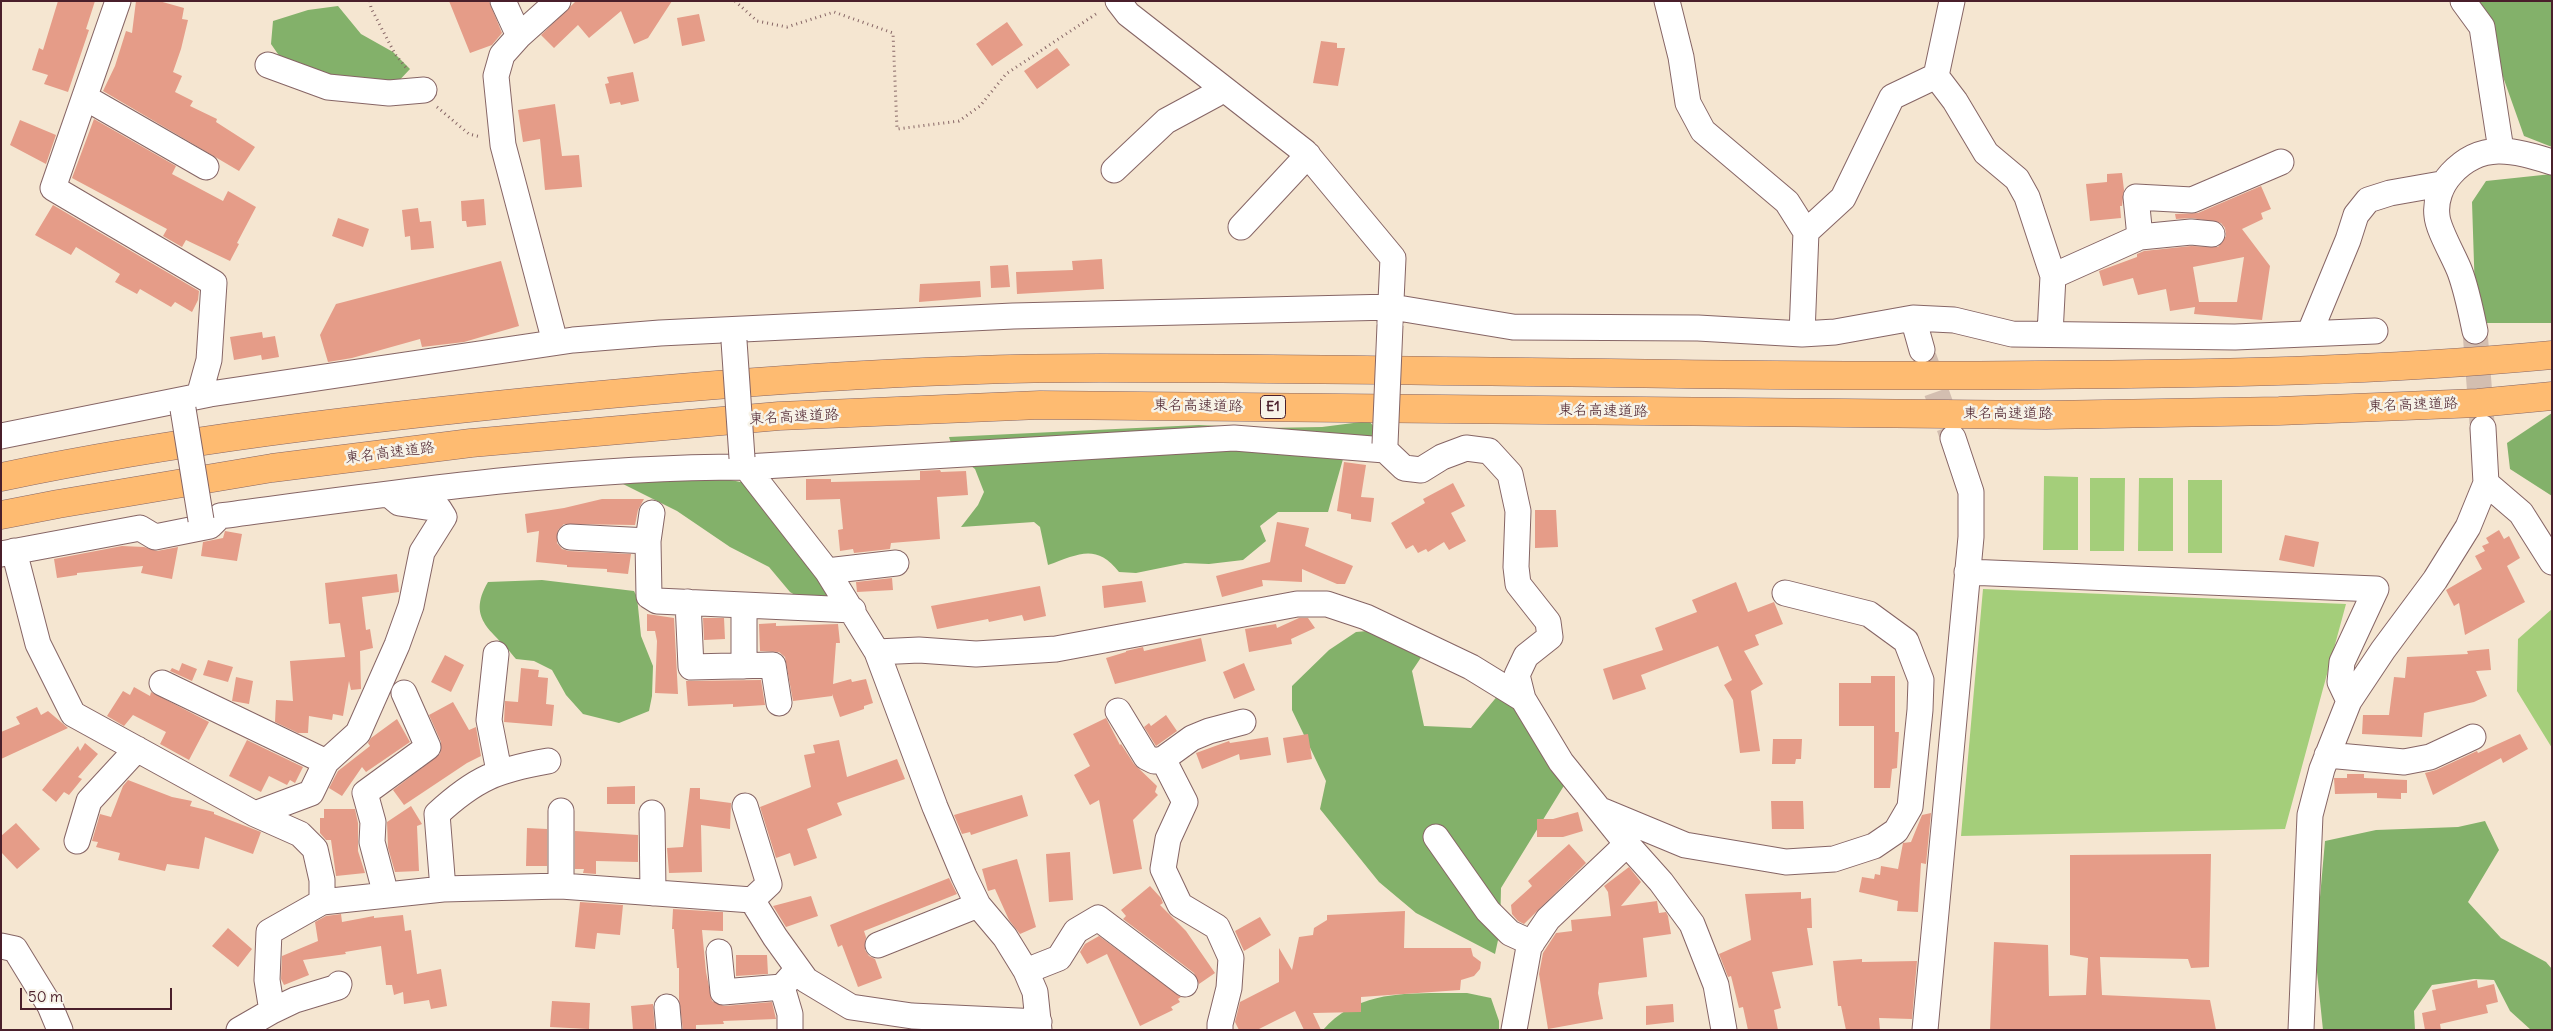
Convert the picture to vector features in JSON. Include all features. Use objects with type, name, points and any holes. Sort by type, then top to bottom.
[{"type":"highway","points":[[1,477],[211,440],[447,410],[679,387],[850,374],[1094,368],[1894,376],[2264,374],[2552,355]]},
{"type":"highway","name":"東名高速道路","points":[[1,515],[272,468],[433,448],[788,416],[1040,405],[2046,415],[2279,411],[2478,403],[2552,396]]},
{"type":"street","points":[[118,1],[86,98],[53,188],[214,283],[209,360],[191,402],[201,520]]},
{"type":"street","points":[[503,1],[519,36]]},
{"type":"street","points":[[554,342],[503,145],[496,76],[502,55],[519,36],[558,1]]},
{"type":"street","points":[[1667,1],[1681,57],[1688,103],[1703,131],[1787,202],[1806,232],[1802,334]]},
{"type":"street","points":[[1952,1],[1936,76],[1955,101],[1986,152],[2017,179],[2027,197],[2053,276],[2050,334]]},
{"type":"street","points":[[2463,1],[2482,27],[2502,150]]},
{"type":"street","points":[[1109,6],[1128,14],[1308,155],[1393,258],[1385,447]]},
{"type":"street","points":[[268,65],[328,87],[388,93],[424,90]]},
{"type":"street","points":[[1806,232],[1843,198],[1892,97],[1936,76]]},
{"type":"street","points":[[1114,170],[1166,121],[1216,94],[1221,86]]},
{"type":"street","points":[[86,98],[206,167]]},
{"type":"street","points":[[2476,331],[2461,274],[2437,216],[2442,184],[2458,166],[2479,152],[2502,150],[2528,154],[2552,162]]},
{"type":"street","points":[[1241,227],[1308,155]]},
{"type":"street","points":[[2140,237],[2136,197],[2192,200],[2281,162]]},
{"type":"street","points":[[2310,332],[2356,214],[2368,200],[2390,193],[2442,184]]},
{"type":"street","points":[[2053,276],[2140,237],[2191,232],[2212,234]]},
{"type":"street","points":[[1,436],[191,402],[554,342],[660,333],[734,336],[1013,316],[1391,316],[1513,327],[1698,328],[1802,334],[1835,332],[1912,318],[1954,320],[2012,334],[2235,338],[2310,332],[2375,330]]},
{"type":"street","points":[[1912,318],[1922,350]]},
{"type":"street","points":[[719,952],[723,992],[790,978],[806,980],[851,1007],[912,1016],[1039,1026],[1035,992],[1026,971],[1005,937],[978,905],[935,807],[877,652],[853,610],[827,571],[744,463],[734,336]]},
{"type":"street","points":[[2301,1030],[2310,815],[2327,755],[2349,701],[2383,650],[2435,580],[2468,527],[2486,483],[2483,428]]},
{"type":"street","points":[[322,902],[322,880],[315,850],[300,834],[255,814],[72,714],[38,644],[8,553],[140,528],[155,537],[210,526],[220,516],[388,493],[456,485],[686,467],[1234,438],[1385,447],[1404,468],[1421,470],[1442,457],[1466,448],[1489,451],[1510,474],[1518,511],[1516,567],[1518,584],[1548,622],[1550,637],[1526,656],[1518,675],[1523,698],[1561,762],[1627,844],[1662,882],[1692,924],[1716,985],[1724,1030]]},
{"type":"street","points":[[1925,1030],[1971,537],[1971,492],[1953,438]]},
{"type":"street","points":[[2486,483],[2521,513],[2552,562]]},
{"type":"street","points":[[255,814],[311,793],[326,762],[358,734],[411,606],[422,552],[444,517],[439,509],[399,503],[388,493]]},
{"type":"street","points":[[652,513],[648,540],[649,596],[657,601],[853,610]]},
{"type":"street","points":[[570,537],[648,540]]},
{"type":"street","points":[[827,571],[896,562]]},
{"type":"street","points":[[1967,572],[2376,589],[2342,662],[2340,682],[2349,701]]},
{"type":"street","points":[[1601,810],[1685,845],[1786,862],[1834,860],[1874,846],[1896,831],[1910,807],[1920,710],[1921,680],[1906,641],[1869,614],[1785,593]]},
{"type":"street","points":[[688,602],[691,667],[772,665],[779,703]]},
{"type":"street","points":[[877,652],[919,650],[976,654],[1056,649],[1297,604],[1327,604],[1366,617],[1462,663],[1523,698]]},
{"type":"street","points":[[744,605],[744,666]]},
{"type":"street","points":[[496,654],[489,720],[499,771]]},
{"type":"street","points":[[162,683],[326,762]]},
{"type":"street","points":[[386,895],[372,842],[373,822],[366,793],[428,747],[404,692]]},
{"type":"street","points":[[1118,711],[1146,757],[1154,761],[1163,759],[1192,738],[1209,731],[1243,722]]},
{"type":"street","points":[[2327,755],[2404,762],[2430,757],[2473,737]]},
{"type":"street","points":[[77,841],[89,801],[137,749]]},
{"type":"street","points":[[1163,759],[1185,802],[1168,839],[1163,869],[1180,904],[1218,927],[1231,958],[1229,988],[1220,1030]]},
{"type":"street","points":[[442,889],[436,814],[462,791],[499,771],[548,761]]},
{"type":"street","points":[[272,1011],[268,980],[269,932],[322,902],[442,889],[561,886],[752,900],[769,884],[745,806]]},
{"type":"street","points":[[560,811],[561,886]]},
{"type":"street","points":[[652,813],[654,893]]},
{"type":"street","points":[[1436,837],[1488,911],[1510,933],[1532,943]]},
{"type":"street","points":[[1514,1030],[1527,955],[1532,943],[1548,919],[1627,844]]},
{"type":"street","points":[[752,900],[774,937],[790,978],[790,1030]]},
{"type":"street","points":[[878,945],[978,905]]},
{"type":"street","points":[[1026,971],[1059,958],[1076,931],[1098,918],[1185,984]]},
{"type":"street","points":[[1,946],[16,949],[50,1006],[60,1030]]},
{"type":"street","points":[[239,1030],[295,1000],[338,987],[339,984]]},
{"type":"path","points":[[735,1],[757,21],[787,27],[834,12],[893,32],[898,129],[959,121],[980,106],[1006,74],[1109,6]]},
{"type":"green space","points":[[2470,1],[2552,1],[2552,147],[2524,136],[2480,12]]},
{"type":"green space","points":[[338,6],[361,34],[393,52],[410,69],[394,86],[289,70],[271,44],[273,21],[308,10]]},
{"type":"green space","points":[[2552,174],[2552,323],[2487,323],[2475,294],[2472,202],[2486,181]]},
{"type":"green space","points":[[2552,413],[2552,496],[2510,469],[2507,443]]},
{"type":"green space","points":[[1369,421],[1377,430],[1378,444],[1345,452],[1328,512],[1278,512],[1260,526],[1266,541],[1243,560],[1209,564],[1185,563],[1136,573],[1119,572],[1103,557],[1095,554],[1069,557],[1048,565],[1040,527],[1034,522],[961,527],[978,505],[984,492],[975,469],[954,453],[949,437],[1199,425],[1266,428],[1322,427]]},
{"type":"green space","points":[[672,472],[707,475],[750,484],[825,580],[832,603],[810,604],[790,592],[769,567],[730,547],[677,511],[623,484]]},
{"type":"green space","points":[[2044,476],[2078,477],[2078,550],[2043,550]]},
{"type":"green space","points":[[2090,478],[2125,478],[2124,551],[2090,551]]},
{"type":"green space","points":[[2139,478],[2173,478],[2173,551],[2138,551]]},
{"type":"green space","points":[[2188,480],[2222,480],[2222,553],[2188,553]]},
{"type":"green space","points":[[542,580],[634,591],[637,597],[641,636],[653,666],[652,696],[649,711],[619,723],[583,714],[566,695],[552,670],[534,661],[516,659],[492,633],[481,616],[480,607],[482,595],[488,582]]},
{"type":"green space","points":[[1983,589],[2346,604],[2285,829],[1961,836]]},
{"type":"green space","points":[[2552,609],[2552,748],[2517,691],[2518,639]]},
{"type":"green space","points":[[1400,628],[1428,647],[1412,671],[1424,726],[1471,728],[1499,694],[1529,706],[1565,784],[1501,888],[1500,931],[1495,954],[1416,913],[1379,882],[1320,809],[1326,781],[1292,710],[1292,686],[1329,650],[1356,632]]},
{"type":"green space","points":[[2485,821],[2499,850],[2468,902],[2501,938],[2546,962],[2552,969],[2552,1030],[2531,1030],[2510,1011],[2494,980],[2474,979],[2432,985],[2414,1011],[2415,1030],[2323,1030],[2315,953],[2325,841],[2376,830],[2458,827]]},
{"type":"green space","points":[[1467,993],[1491,998],[1499,1021],[1499,1030],[1323,1030],[1338,1016],[1354,1006],[1371,1000],[1409,994]]},
{"type":"building","points":[[58,1],[95,1],[86,29],[89,30],[68,92],[44,84],[48,75],[32,70],[39,48],[43,50]]},
{"type":"building","points":[[136,1],[159,1],[184,8],[182,19],[188,20],[173,72],[182,76],[175,92],[193,101],[190,106],[217,119],[216,122],[255,147],[239,171],[103,91],[115,66],[126,31],[132,33]]},
{"type":"building","points":[[449,1],[489,1],[502,33],[492,45],[470,53]]},
{"type":"building","points":[[576,1],[672,1],[648,38],[634,44],[621,11],[589,38],[578,25],[554,48],[541,35]]},
{"type":"building","points":[[699,14],[705,41],[682,46],[677,18]]},
{"type":"building","points":[[1007,22],[1023,45],[992,66],[976,44]]},
{"type":"building","points":[[1321,41],[1337,43],[1337,48],[1345,48],[1338,86],[1313,83]]},
{"type":"building","points":[[1057,48],[1070,65],[1037,89],[1024,71]]},
{"type":"building","points":[[633,72],[639,101],[621,105],[620,102],[610,104],[605,84],[609,83],[607,77]]},
{"type":"building","points":[[555,104],[562,156],[579,155],[582,187],[545,190],[540,139],[523,142],[518,110]]},
{"type":"building","points":[[94,119],[176,166],[172,174],[223,201],[228,191],[256,207],[237,243],[239,244],[230,261],[186,240],[182,247],[163,236],[167,229],[72,178]]},
{"type":"building","points":[[20,120],[56,135],[46,164],[10,145]]},
{"type":"building","points":[[2122,173],[2124,190],[2122,206],[2120,206],[2121,218],[2090,221],[2086,184],[2107,182],[2107,174]]},
{"type":"building","points":[[2261,186],[2271,209],[2261,213],[2263,219],[2242,229],[2270,266],[2262,320],[2194,314],[2195,307],[2170,311],[2166,289],[2138,295],[2133,278],[2103,286],[2099,271],[2137,257],[2137,254],[2144,251],[2191,246],[2218,247],[2226,236],[2225,228],[2221,223],[2192,218],[2176,219],[2175,214],[2198,213]],"holes":[[[2244,257],[2237,302],[2199,302],[2193,267]]]},
{"type":"building","points":[[484,199],[486,225],[467,227],[466,221],[462,221],[461,201]]},
{"type":"building","points":[[53,205],[199,291],[198,300],[192,312],[175,302],[171,307],[140,289],[137,294],[115,282],[120,274],[76,247],[71,255],[35,235]]},
{"type":"building","points":[[418,208],[420,222],[431,221],[434,248],[411,250],[410,236],[405,237],[402,210]]},
{"type":"building","points":[[338,218],[369,229],[363,247],[332,236]]},
{"type":"building","points":[[1102,259],[1104,289],[1017,294],[1016,272],[1073,270],[1072,261]]},
{"type":"building","points":[[501,261],[519,326],[464,342],[422,347],[420,339],[352,358],[328,362],[320,335],[336,304]]},
{"type":"building","points":[[1008,265],[1010,287],[991,288],[990,266]]},
{"type":"building","points":[[980,281],[981,297],[919,302],[920,284]]},
{"type":"building","points":[[262,332],[263,338],[275,336],[279,357],[262,360],[261,355],[234,360],[230,337]]},
{"type":"building","points":[[1344,462],[1366,465],[1361,497],[1374,498],[1371,522],[1351,519],[1351,514],[1337,511]]},
{"type":"building","points":[[940,470],[941,472],[966,471],[968,495],[937,497],[940,539],[891,543],[890,549],[854,553],[853,549],[840,551],[838,530],[843,529],[840,499],[806,500],[806,479],[831,479],[831,482],[920,480],[920,471]]},
{"type":"building","points":[[1453,483],[1465,506],[1451,513],[1466,541],[1449,550],[1444,542],[1428,552],[1426,549],[1418,553],[1413,545],[1406,549],[1391,523],[1425,503],[1423,499]]},
{"type":"building","points":[[602,499],[644,499],[638,510],[635,525],[564,524],[558,530],[557,543],[562,549],[569,551],[631,554],[628,574],[607,572],[607,569],[567,567],[567,565],[536,562],[539,531],[527,533],[525,514],[564,508]]},
{"type":"building","points":[[1535,510],[1556,510],[1558,547],[1535,548]]},
{"type":"building","points":[[1277,522],[1309,528],[1305,546],[1353,566],[1345,584],[1337,584],[1302,569],[1302,582],[1262,580],[1263,586],[1222,597],[1216,576],[1270,562]]},
{"type":"building","points":[[2499,530],[2504,539],[2509,536],[2520,558],[2507,566],[2525,602],[2465,635],[2459,603],[2454,606],[2446,590],[2482,569],[2475,556],[2485,551],[2482,546],[2489,543],[2486,538]]},
{"type":"building","points":[[225,531],[242,534],[237,561],[201,556],[203,542],[223,538]]},
{"type":"building","points":[[2285,535],[2319,542],[2314,567],[2279,560]]},
{"type":"building","points":[[122,546],[144,547],[157,551],[178,547],[172,579],[141,573],[143,566],[77,573],[77,575],[57,578],[54,559]]},
{"type":"building","points":[[397,574],[399,592],[362,597],[366,630],[370,629],[373,648],[360,651],[361,689],[351,690],[349,681],[343,716],[333,714],[332,720],[309,716],[308,733],[298,733],[275,722],[276,700],[293,701],[290,661],[345,657],[340,623],[329,624],[325,583]]},
{"type":"building","points":[[892,578],[893,590],[857,592],[856,582]]},
{"type":"building","points":[[1142,581],[1146,602],[1104,608],[1102,586]]},
{"type":"building","points":[[1736,582],[1748,612],[1774,602],[1783,624],[1755,635],[1759,645],[1744,651],[1763,684],[1751,691],[1760,751],[1740,753],[1733,700],[1724,685],[1732,680],[1718,646],[1641,675],[1646,689],[1613,700],[1603,669],[1663,650],[1655,628],[1697,612],[1692,600]]},
{"type":"building","points":[[1040,586],[1046,616],[1024,621],[1022,615],[989,622],[988,619],[937,629],[931,606]]},
{"type":"building","points":[[647,614],[674,618],[678,694],[655,693],[657,641],[655,631],[647,631]]},
{"type":"building","points":[[703,618],[724,618],[725,639],[704,640]]},
{"type":"building","points":[[1299,618],[1308,618],[1315,628],[1291,639],[1292,644],[1249,652],[1245,629],[1276,624],[1277,628]]},
{"type":"building","points":[[776,623],[776,626],[838,624],[840,643],[836,643],[833,684],[851,679],[852,682],[866,679],[873,703],[864,706],[864,709],[840,717],[832,694],[832,696],[793,701],[785,657],[779,652],[760,651],[759,624]]},
{"type":"building","points":[[1201,638],[1206,661],[1115,684],[1106,658],[1143,647],[1144,651]]},
{"type":"building","points":[[2489,649],[2491,670],[2476,671],[2487,696],[2474,702],[2424,713],[2422,737],[2362,734],[2363,715],[2389,715],[2394,677],[2405,678],[2407,657],[2468,654],[2467,651]]},
{"type":"building","points":[[445,655],[464,665],[451,692],[431,682]]},
{"type":"building","points":[[208,660],[233,667],[228,682],[203,675]]},
{"type":"building","points":[[182,663],[197,669],[192,681],[170,671],[172,668],[179,671]]},
{"type":"building","points":[[1244,663],[1255,690],[1234,699],[1223,672]]},
{"type":"building","points":[[521,668],[539,670],[538,677],[548,678],[546,704],[554,705],[552,726],[504,722],[505,701],[518,702]]},
{"type":"building","points":[[1871,676],[1895,676],[1895,732],[1899,732],[1897,768],[1892,769],[1890,788],[1874,788],[1874,726],[1839,726],[1839,683],[1871,683]]},
{"type":"building","points":[[236,677],[253,681],[249,704],[232,701]]},
{"type":"building","points":[[761,680],[765,705],[733,707],[733,704],[688,706],[686,681]]},
{"type":"building","points":[[134,687],[150,696],[151,692],[209,722],[189,760],[160,744],[166,732],[133,715],[124,726],[107,716],[123,691],[130,695]]},
{"type":"building","points":[[453,702],[469,730],[476,727],[481,756],[467,763],[404,805],[393,790],[440,754],[441,742],[429,715]]},
{"type":"building","points":[[37,707],[41,715],[48,711],[68,728],[1,759],[1,732],[20,724],[16,717]]},
{"type":"building","points":[[1166,715],[1177,731],[1156,746],[1144,727],[1149,723],[1151,726]]},
{"type":"building","points":[[1106,718],[1120,745],[1134,764],[1157,786],[1155,792],[1158,795],[1133,820],[1142,869],[1113,874],[1099,800],[1090,805],[1074,775],[1090,766],[1073,734]]},
{"type":"building","points":[[397,719],[410,742],[366,772],[362,767],[342,796],[329,788],[338,771],[370,746],[368,743],[371,738]]},
{"type":"building","points":[[1308,734],[1312,759],[1287,763],[1283,738]]},
{"type":"building","points":[[2520,734],[2528,749],[2503,763],[2501,758],[2433,795],[2425,773],[2436,770],[2477,751],[2478,753]]},
{"type":"building","points":[[1268,737],[1271,755],[1240,760],[1239,754],[1202,769],[1196,753],[1229,741],[1230,743]]},
{"type":"building","points":[[1773,739],[1802,739],[1801,759],[1796,759],[1795,764],[1772,764]]},
{"type":"building","points":[[247,740],[303,767],[295,783],[290,780],[287,785],[269,776],[261,792],[229,776]]},
{"type":"building","points":[[839,740],[847,777],[897,759],[905,779],[837,803],[842,815],[807,829],[817,858],[794,866],[790,853],[776,858],[760,807],[811,787],[804,755],[815,753],[813,745]]},
{"type":"building","points":[[85,743],[98,754],[78,777],[82,779],[69,795],[64,792],[56,802],[42,790],[78,746],[80,751]]},
{"type":"building","points":[[2347,774],[2364,774],[2364,778],[2407,780],[2407,793],[2401,793],[2401,799],[2377,798],[2377,793],[2335,794],[2334,778],[2347,778]]},
{"type":"building","points":[[128,780],[172,797],[192,801],[190,806],[214,812],[214,814],[261,832],[253,854],[205,837],[199,869],[167,864],[165,871],[118,860],[120,853],[96,847],[98,842],[92,841],[100,814],[111,817],[123,786]]},
{"type":"building","points":[[635,786],[635,804],[607,804],[607,787]]},
{"type":"building","points":[[690,788],[700,788],[700,799],[731,803],[730,829],[701,825],[702,872],[669,873],[667,848],[683,847]]},
{"type":"building","points":[[1022,795],[1028,816],[971,835],[970,832],[962,834],[954,815]]},
{"type":"building","points":[[1771,801],[1803,801],[1804,829],[1772,829]]},
{"type":"building","points":[[411,806],[422,824],[417,826],[419,871],[395,872],[388,848],[387,822]]},
{"type":"building","points":[[324,809],[355,809],[358,823],[358,851],[365,873],[336,876],[331,840],[326,840],[320,833],[320,818],[324,818]]},
{"type":"building","points":[[1578,812],[1583,831],[1563,837],[1537,837],[1537,819],[1553,819]]},
{"type":"building","points":[[1931,813],[1926,864],[1921,863],[1918,912],[1897,911],[1898,901],[1859,892],[1862,877],[1874,879],[1875,874],[1880,875],[1881,866],[1898,869],[1903,843],[1911,842],[1922,815]]},
{"type":"building","points":[[16,823],[40,849],[17,869],[1,852],[1,836]]},
{"type":"building","points":[[527,828],[547,829],[547,866],[526,866]]},
{"type":"building","points":[[575,831],[638,835],[638,862],[596,861],[596,874],[583,873],[584,869],[575,869]]},
{"type":"building","points":[[1569,844],[1586,863],[1524,924],[1518,921],[1512,914],[1511,905],[1532,886],[1528,881]]},
{"type":"building","points":[[1070,852],[1073,900],[1049,902],[1046,854]]},
{"type":"building","points":[[2211,854],[2209,967],[2191,968],[2188,959],[2100,957],[2102,995],[2210,1000],[2216,1030],[1990,1030],[1994,942],[2048,945],[2049,996],[2086,995],[2088,958],[2070,955],[2070,855]]},
{"type":"building","points":[[1017,859],[1036,927],[1020,934],[1009,920],[995,889],[988,891],[982,869]]},
{"type":"building","points":[[1629,867],[1641,882],[1621,906],[1657,901],[1659,913],[1666,912],[1668,916],[1671,934],[1643,938],[1647,977],[1599,983],[1598,993],[1603,1019],[1548,1029],[1539,974],[1543,953],[1556,933],[1572,931],[1571,920],[1611,916],[1608,892],[1604,886]]},
{"type":"building","points":[[949,878],[957,894],[864,931],[866,937],[865,950],[869,956],[875,959],[882,978],[858,987],[842,945],[838,947],[830,925]]},
{"type":"building","points":[[1150,886],[1161,898],[1163,903],[1160,905],[1186,931],[1215,973],[1199,984],[1194,973],[1123,919],[1126,916],[1121,910]]},
{"type":"building","points":[[1801,892],[1801,899],[1811,898],[1812,928],[1807,928],[1813,965],[1772,972],[1781,1008],[1774,1010],[1778,1030],[1748,1030],[1743,1007],[1739,1008],[1731,976],[1728,977],[1719,954],[1751,940],[1745,894]]},
{"type":"building","points":[[811,896],[818,916],[786,927],[773,906]]},
{"type":"building","points":[[580,902],[623,905],[620,935],[597,933],[595,949],[575,947]]},
{"type":"building","points":[[673,909],[723,912],[723,931],[702,930],[706,972],[712,1001],[724,1006],[772,1002],[776,1019],[723,1021],[724,1024],[696,1025],[696,1030],[683,1030],[679,999],[679,968],[677,968],[674,929],[672,929]]},
{"type":"building","points":[[1405,911],[1404,948],[1471,948],[1473,956],[1481,962],[1480,969],[1474,976],[1461,980],[1460,990],[1361,997],[1361,1012],[1313,1013],[1321,1030],[1304,1030],[1295,1011],[1257,1030],[1239,1030],[1235,1022],[1240,1002],[1279,982],[1279,948],[1292,970],[1299,937],[1313,935],[1314,928],[1327,920],[1327,915]]},
{"type":"building","points":[[341,914],[342,922],[374,916],[374,918],[403,915],[405,931],[411,930],[417,974],[441,969],[447,1006],[431,1009],[429,1000],[404,1004],[403,992],[394,995],[392,985],[386,985],[381,946],[345,952],[346,954],[303,960],[309,975],[284,985],[281,979],[282,956],[318,941],[315,922],[326,916]]},
{"type":"building","points":[[1260,917],[1271,935],[1244,951],[1235,931]]},
{"type":"building","points":[[228,928],[252,949],[238,967],[212,946]]},
{"type":"building","points":[[1099,936],[1181,997],[1178,999],[1180,1002],[1171,1007],[1173,1010],[1140,1026],[1107,954],[1087,964],[1080,952],[1085,944]]},
{"type":"building","points":[[736,955],[767,955],[768,974],[736,976]]},
{"type":"building","points":[[1862,959],[1862,962],[1917,961],[1912,1019],[1879,1018],[1880,1030],[1846,1030],[1841,1006],[1838,1006],[1833,961]]},
{"type":"building","points":[[2477,980],[2478,988],[2494,984],[2498,1002],[2486,1005],[2488,1013],[2440,1024],[2441,1030],[2425,1030],[2422,1013],[2436,1010],[2432,990]]},
{"type":"building","points":[[552,1001],[590,1003],[589,1029],[550,1027]]},
{"type":"building","points":[[653,1004],[655,1030],[633,1030],[631,1006]]},
{"type":"building","points":[[1673,1004],[1674,1022],[1646,1025],[1646,1006]]},
{"type":"tunnel","points":[[2475,331],[2482,423]]},
{"type":"tunnel","points":[[1924,357],[1951,433]]}]
